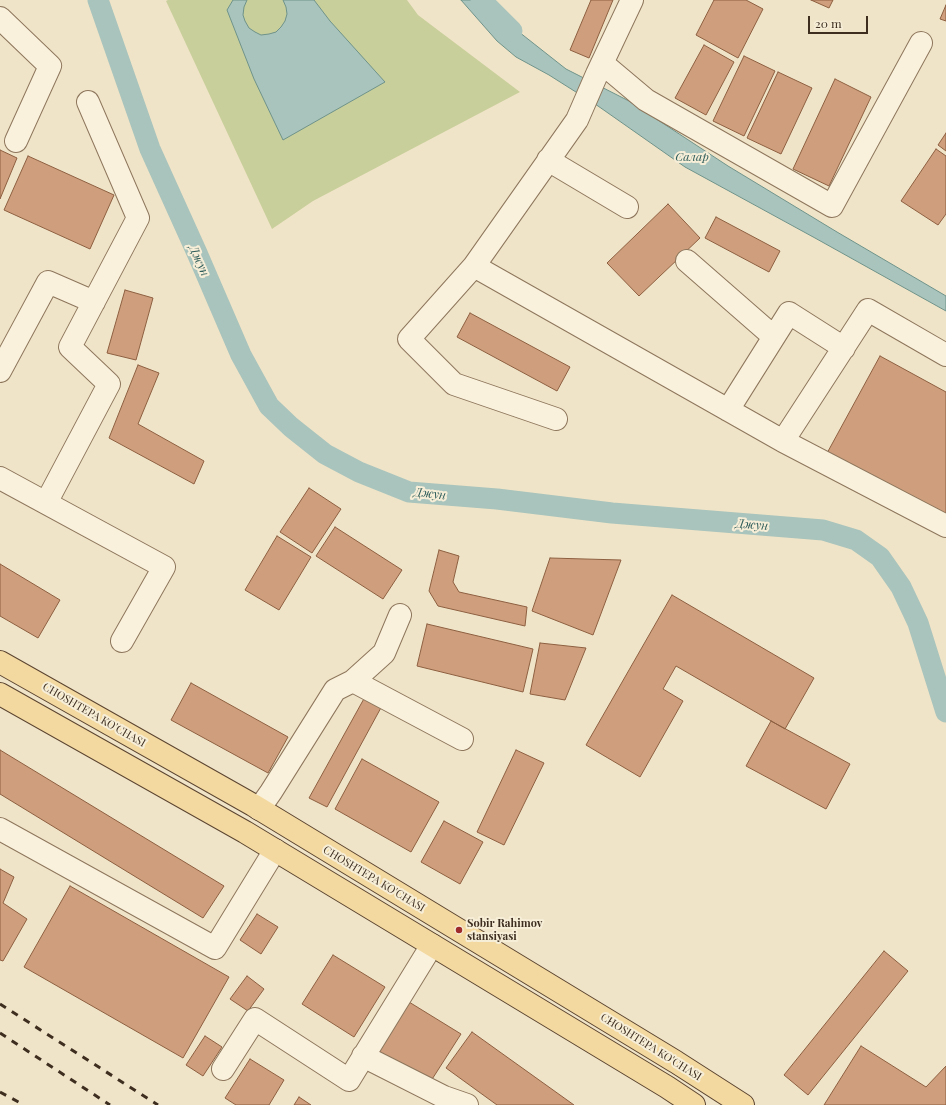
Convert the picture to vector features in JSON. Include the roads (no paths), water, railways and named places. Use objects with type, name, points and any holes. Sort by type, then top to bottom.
[{"type":"main road","name":"CHOSHTEPA KO'CHASI","points":[[0,662],[260,809],[676,1062],[743,1105]]},
{"type":"main road","points":[[0,694],[245,832],[694,1105]]},
{"type":"street","points":[[556,419],[454,384],[409,339],[474,266],[577,120],[632,0]]},
{"type":"street","points":[[0,18],[50,66],[16,141]]},
{"type":"street","points":[[600,68],[646,100],[832,206],[921,43]]},
{"type":"street","points":[[46,503],[109,384],[70,347],[138,218],[88,102]]},
{"type":"street","points":[[548,160],[627,207]]},
{"type":"street","points":[[687,261],[774,337]]},
{"type":"street","points":[[474,266],[783,441],[946,526]]},
{"type":"street","points":[[0,371],[48,282],[94,302]]},
{"type":"street","points":[[783,441],[868,310],[946,355]]},
{"type":"street","points":[[728,410],[789,313],[844,348]]},
{"type":"street","points":[[0,478],[164,568],[122,641]]},
{"type":"street","points":[[260,809],[335,690],[352,681],[384,654],[400,615]]},
{"type":"street","points":[[352,681],[462,739]]},
{"type":"street","points":[[0,829],[215,948],[275,850]]},
{"type":"street","points":[[223,1069],[255,1019],[349,1080],[432,945]]},
{"type":"street","points":[[363,1056],[444,1097],[468,1105]]},
{"type":"water","points":[[233,0],[247,0],[243,15],[245,21],[249,28],[261,35],[276,32],[285,21],[287,14],[283,0],[314,0],[330,21],[385,82],[283,140],[254,79],[227,10]]},
{"type":"water","name":"Салар","points":[[461,0],[482,0],[486,6],[566,69],[629,101],[728,166],[946,296],[946,311],[685,167],[598,106],[549,75],[516,57],[497,41]]},
{"type":"waterway","name":"Джун","points":[[98,0],[150,149],[241,355],[269,406],[291,427],[325,454],[359,472],[409,492],[497,499],[612,513],[823,530],[856,540],[880,557],[901,587],[918,623],[946,712]]},
{"type":"waterway","name":"Салар","points":[[481,0],[512,31]]},
{"type":"railway","points":[[0,1004],[158,1105]]},
{"type":"railway","points":[[0,1033],[110,1105]]},
{"type":"railway","points":[[0,1092],[24,1105]]},
{"type":"place","name":"Sobir Rahimov stansiyasi","points":[[459,930]]}]
